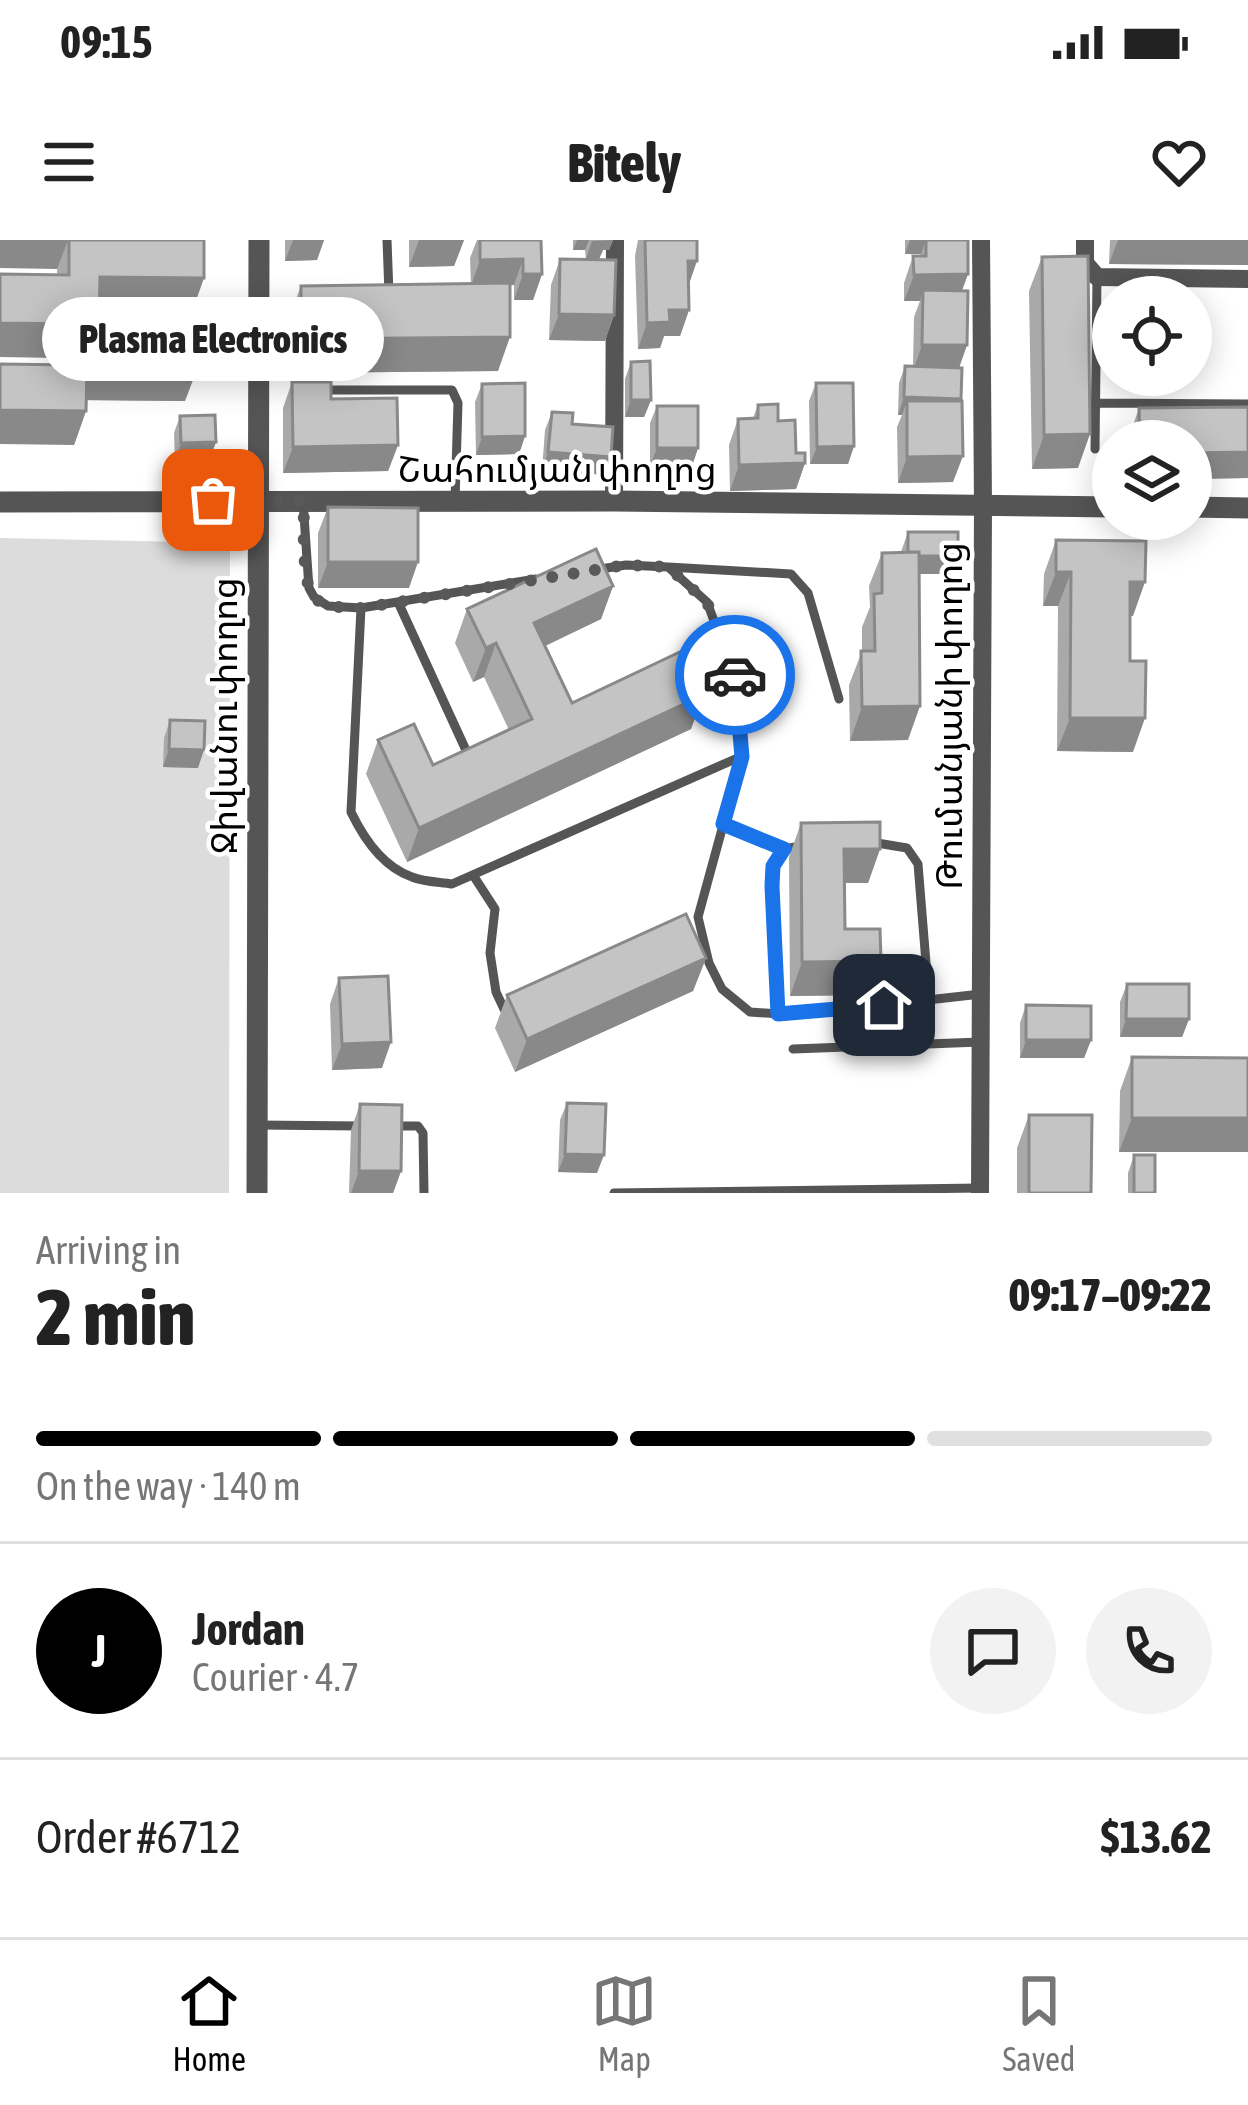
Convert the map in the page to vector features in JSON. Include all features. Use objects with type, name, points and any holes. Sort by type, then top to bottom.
[{"type":"street","name":"Ջիվանու փողոց","points":[[257,1193],[259,240]]},
{"type":"street","points":[[614,501],[615,240]]},
{"type":"street","name":"Թումանյանի փողոց","points":[[980,1191],[981,240]]},
{"type":"street","points":[[1085,240],[1085,262],[1096,276]]},
{"type":"street","points":[[1212,279],[1248,279]]},
{"type":"street","name":"Շահումյան փողոց","points":[[0,502],[614,501],[1092,507]]},
{"type":"street","points":[[1212,508],[1248,508]]},
{"type":"lane","points":[[387,240],[389,294]]},
{"type":"lane","points":[[313,389],[452,390],[458,403],[455,501]]},
{"type":"lane","points":[[1096,396],[1096,420]]},
{"type":"lane","points":[[1096,403],[1248,404]]},
{"type":"lane","points":[[304,501],[308,581],[314,597],[328,606],[361,608],[557,576]]},
{"type":"lane","points":[[580,572],[626,565],[791,574],[808,593],[839,699]]},
{"type":"lane","points":[[668,567],[707,602],[736,680],[742,757],[698,917],[709,963],[722,989],[750,1012],[778,1014],[981,994]]},
{"type":"lane","points":[[398,602],[470,759]]},
{"type":"lane","points":[[361,608],[351,812],[380,857],[411,877],[452,884],[742,757]]},
{"type":"lane","points":[[723,824],[784,849],[811,844]]},
{"type":"lane","points":[[858,842],[907,848],[918,864],[929,1000]]},
{"type":"lane","points":[[778,1014],[772,886],[773,866],[784,849]]},
{"type":"lane","points":[[472,875],[495,909],[490,953],[496,992],[504,1009],[523,1012]]},
{"type":"lane","points":[[678,928],[698,917]]},
{"type":"lane","points":[[794,1049],[981,1042]]},
{"type":"lane","points":[[256,1125],[418,1126],[423,1133],[424,1193]]},
{"type":"lane","points":[[614,1193],[980,1191]]},
{"type":"shaded area","points":[[0,538],[230,543],[229,1193],[0,1193]]},
{"type":"building","points":[[69,240],[204,240],[204,278],[100,277],[99,321],[198,322],[198,367],[87,366],[86,411],[0,410],[0,364],[72,365],[72,324],[0,323],[0,274],[69,275]]},
{"type":"building","points":[[480,240],[541,240],[542,274],[523,274],[523,259],[480,260]]},
{"type":"building","points":[[645,240],[697,240],[697,261],[688,261],[689,310],[669,310],[670,322],[647,323]]},
{"type":"building","points":[[926,240],[968,240],[968,274],[914,275],[913,256],[926,256]]},
{"type":"building","points":[[1088,256],[1090,434],[1044,435],[1042,257]]},
{"type":"building","points":[[560,259],[616,260],[614,315],[559,314]]},
{"type":"building","points":[[510,283],[510,337],[301,339],[301,286]]},
{"type":"building","points":[[923,290],[968,291],[967,345],[922,345]]},
{"type":"building","points":[[650,361],[651,400],[631,400],[631,362]]},
{"type":"building","points":[[905,366],[962,368],[961,399],[904,397]]},
{"type":"building","points":[[292,382],[331,382],[331,399],[397,398],[398,445],[293,447]]},
{"type":"building","points":[[525,383],[525,436],[482,437],[482,384]]},
{"type":"building","points":[[816,383],[853,383],[854,446],[817,447]]},
{"type":"building","points":[[907,401],[962,401],[963,456],[907,457]]},
{"type":"building","points":[[778,404],[778,421],[795,420],[796,453],[805,453],[805,463],[739,465],[738,419],[758,418],[758,405]]},
{"type":"building","points":[[657,406],[698,406],[698,448],[657,448]]},
{"type":"building","points":[[1248,407],[1248,452],[1212,453],[1212,420],[1139,420],[1139,408]]},
{"type":"building","points":[[552,412],[573,413],[572,424],[613,427],[611,457],[548,452]]},
{"type":"building","points":[[215,415],[216,442],[181,443],[180,416]]},
{"type":"building","points":[[328,507],[418,508],[418,562],[328,562]]},
{"type":"building","points":[[908,532],[958,532],[958,556],[908,552]]},
{"type":"building","points":[[1056,540],[1146,541],[1145,582],[1130,582],[1130,661],[1146,661],[1145,718],[1070,718],[1071,572],[1056,572]]},
{"type":"building","points":[[596,549],[613,586],[534,623],[572,703],[682,651],[703,695],[419,828],[378,740],[414,724],[433,765],[532,719],[496,643],[486,648],[467,609]]},
{"type":"building","points":[[919,552],[920,706],[862,707],[861,651],[875,651],[874,594],[882,593],[882,553]]},
{"type":"building","points":[[170,720],[205,721],[204,750],[169,749]]},
{"type":"building","points":[[880,822],[880,849],[844,849],[845,929],[880,929],[881,961],[802,962],[801,823]]},
{"type":"building","points":[[686,914],[706,958],[527,1039],[507,995]]},
{"type":"building","points":[[388,976],[391,1042],[342,1044],[339,978]]},
{"type":"building","points":[[1127,984],[1189,984],[1189,1019],[1126,1019]]},
{"type":"building","points":[[1026,1005],[1091,1006],[1091,1040],[1026,1040]]},
{"type":"building","points":[[1132,1057],[1248,1058],[1248,1118],[1132,1118]]},
{"type":"building","points":[[567,1103],[606,1104],[604,1155],[565,1154]]},
{"type":"building","points":[[360,1104],[402,1105],[401,1171],[359,1171]]},
{"type":"building","points":[[1029,1115],[1092,1115],[1091,1193],[1029,1193]]},
{"type":"building","points":[[1134,1155],[1155,1155],[1155,1193],[1134,1193]]},
{"type":"way so far","points":[[213,500],[304,501],[309,588],[328,606],[361,608],[626,565],[668,567],[707,602],[735,675]]},
{"type":"place","name":"Plasma Electronics","points":[[213,500]]},
{"type":"route","points":[[735,675],[742,757],[723,824],[784,849],[773,866],[772,886],[778,1014],[884,1005]]}]
